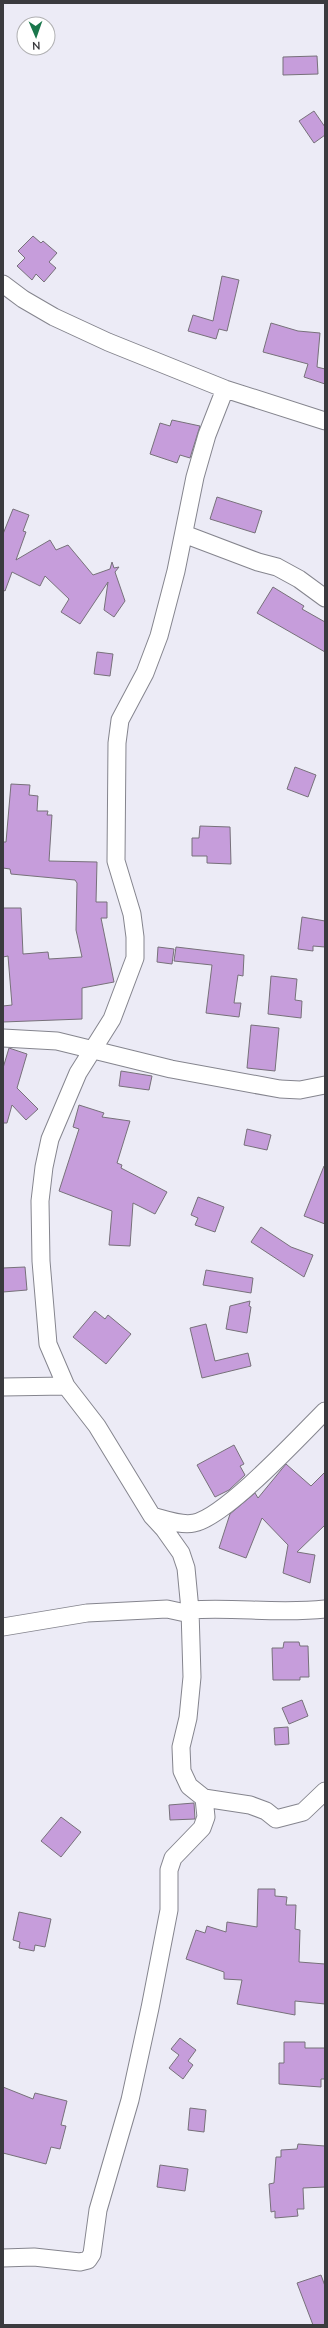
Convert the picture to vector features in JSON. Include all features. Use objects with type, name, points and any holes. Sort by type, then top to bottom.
[{"type":"street","points":[[3,284],[23,299],[54,317],[108,342],[224,389],[325,421]]},
{"type":"street","points":[[224,389],[207,435],[159,636],[145,673],[120,720],[117,743],[115,847],[116,861],[132,914],[135,958],[112,1019],[90,1051],[78,1073],[50,1139],[44,1167],[40,1201],[44,1318],[48,1344],[66,1386],[82,1404],[121,1463],[152,1516],[181,1552],[186,1568],[190,1612],[192,1677],[188,1718],[181,1747],[182,1771],[189,1786],[204,1798],[250,1805],[276,1819],[303,1812],[325,1791]]},
{"type":"street","points":[[184,534],[258,562],[278,567],[299,579],[325,598]]},
{"type":"street","points":[[3,1038],[58,1041],[90,1051],[171,1070],[280,1089],[300,1090],[325,1085]]},
{"type":"street","points":[[3,1387],[66,1386]]},
{"type":"street","points":[[152,1516],[192,1524],[204,1520],[219,1510],[256,1478],[325,1411]]},
{"type":"street","points":[[3,1627],[87,1614],[167,1609],[190,1612],[225,1608],[281,1611],[325,1609]]},
{"type":"street","points":[[3,2258],[34,2258],[80,2262],[88,2260],[92,2254],[98,2210],[130,2100],[150,2008],[169,1910],[169,1870],[173,1858],[202,1828],[206,1817],[204,1798]]},
{"type":"building","points":[[317,56],[318,74],[283,75],[283,57]]},
{"type":"building","points":[[314,111],[325,127],[325,135],[314,143],[299,121]]},
{"type":"building","points":[[33,236],[41,243],[43,241],[57,253],[49,262],[56,268],[44,282],[36,274],[32,280],[17,266],[25,258],[18,251]]},
{"type":"building","points":[[222,276],[239,280],[227,331],[219,329],[216,339],[188,331],[193,315],[213,321]]},
{"type":"building","points":[[271,323],[298,331],[320,333],[317,367],[325,369],[325,384],[304,377],[308,364],[263,352]]},
{"type":"building","points":[[172,420],[200,426],[190,458],[180,455],[177,463],[150,454],[160,423],[170,426]]},
{"type":"building","points":[[217,497],[262,511],[255,533],[210,519]]},
{"type":"building","points":[[13,509],[29,515],[23,531],[26,532],[16,560],[50,540],[56,550],[68,545],[93,575],[110,569],[112,562],[114,568],[119,567],[115,572],[125,601],[114,617],[104,610],[108,582],[80,624],[61,612],[69,599],[45,576],[40,586],[12,572],[5,591],[3,590],[3,534]]},
{"type":"building","points":[[273,587],[304,606],[302,609],[325,622],[325,652],[257,613]]},
{"type":"building","points":[[97,652],[113,654],[110,676],[94,674]]},
{"type":"building","points":[[295,767],[316,775],[308,797],[287,789]]},
{"type":"building","points":[[11,784],[30,785],[29,795],[38,796],[37,811],[48,811],[47,815],[52,815],[49,861],[97,862],[96,902],[107,902],[107,918],[101,918],[114,982],[82,988],[82,1019],[3,1022],[3,1006],[12,1005],[8,956],[3,957],[3,908],[21,908],[23,954],[48,952],[49,959],[82,957],[76,930],[77,883],[75,880],[11,874],[10,869],[3,868],[3,842],[6,842]]},
{"type":"building","points":[[200,826],[230,827],[231,864],[207,863],[207,856],[192,856],[192,838],[199,838]]},
{"type":"building","points":[[302,917],[325,921],[325,947],[313,946],[313,951],[298,949]]},
{"type":"building","points":[[158,947],[174,949],[172,964],[157,962]]},
{"type":"building","points":[[176,947],[244,955],[243,976],[238,975],[234,1003],[241,1003],[239,1017],[206,1013],[212,965],[174,961]]},
{"type":"building","points":[[271,976],[297,979],[295,1000],[302,1001],[301,1018],[268,1014]]},
{"type":"building","points":[[251,1025],[279,1028],[275,1071],[247,1068]]},
{"type":"building","points":[[9,1048],[27,1054],[17,1088],[38,1109],[26,1120],[12,1105],[7,1123],[3,1123],[3,1068]]},
{"type":"building","points":[[121,1071],[152,1076],[149,1090],[119,1086]]},
{"type":"building","points":[[79,1105],[104,1113],[102,1117],[130,1121],[117,1163],[122,1165],[121,1168],[167,1192],[155,1214],[133,1203],[130,1246],[109,1245],[112,1211],[59,1191],[79,1129],[73,1127]]},
{"type":"building","points":[[247,1129],[271,1135],[267,1150],[244,1145]]},
{"type":"building","points":[[325,1166],[325,1224],[304,1216]]},
{"type":"building","points":[[198,1197],[224,1207],[215,1232],[195,1225],[198,1218],[191,1215]]},
{"type":"building","points":[[261,1227],[291,1247],[313,1255],[304,1277],[251,1242]]},
{"type":"building","points":[[25,1267],[27,1290],[3,1292],[3,1268]]},
{"type":"building","points":[[206,1270],[253,1278],[251,1293],[203,1285]]},
{"type":"building","points":[[250,1301],[249,1306],[251,1307],[247,1333],[226,1329],[230,1306]]},
{"type":"building","points":[[95,1311],[105,1319],[108,1315],[131,1334],[106,1364],[73,1337]]},
{"type":"building","points":[[206,1324],[215,1361],[248,1353],[251,1366],[202,1378],[190,1328]]},
{"type":"building","points":[[234,1445],[244,1464],[240,1466],[245,1475],[229,1490],[215,1497],[197,1465]]},
{"type":"building","points":[[286,1464],[311,1486],[325,1472],[325,1525],[297,1552],[315,1555],[310,1583],[283,1573],[288,1545],[262,1518],[246,1558],[219,1548],[230,1514],[255,1493],[258,1498]]},
{"type":"building","points":[[284,1642],[299,1642],[300,1646],[308,1646],[309,1677],[300,1677],[300,1680],[273,1680],[272,1648],[283,1648]]},
{"type":"building","points":[[302,1700],[308,1716],[289,1724],[282,1708]]},
{"type":"building","points":[[288,1727],[289,1744],[275,1745],[274,1728]]},
{"type":"building","points":[[194,1803],[195,1819],[170,1820],[169,1805]]},
{"type":"building","points":[[61,1817],[81,1832],[61,1857],[41,1841]]},
{"type":"building","points":[[258,1889],[275,1889],[275,1896],[287,1897],[286,1905],[296,1905],[295,1929],[300,1930],[299,1962],[325,1964],[325,2004],[295,2001],[295,2015],[237,2004],[242,1980],[224,1979],[224,1972],[186,1959],[196,1930],[205,1933],[207,1926],[226,1932],[227,1922],[257,1927]]},
{"type":"building","points":[[19,1912],[51,1919],[45,1947],[35,1945],[34,1951],[19,1948],[20,1942],[13,1940]]},
{"type":"building","points":[[180,2038],[196,2050],[188,2061],[193,2065],[183,2079],[169,2068],[179,2055],[171,2049]]},
{"type":"building","points":[[284,2042],[305,2042],[305,2048],[325,2048],[325,2079],[321,2079],[321,2087],[279,2084],[279,2063],[284,2063]]},
{"type":"building","points":[[3,2087],[33,2099],[35,2093],[67,2101],[61,2125],[66,2126],[60,2149],[51,2147],[46,2164],[3,2153]]},
{"type":"building","points":[[190,2108],[206,2110],[204,2132],[188,2130]]},
{"type":"building","points":[[298,2144],[325,2146],[325,2187],[303,2188],[304,2209],[297,2209],[298,2216],[275,2218],[275,2211],[271,2212],[269,2184],[274,2183],[276,2157],[281,2157],[281,2150],[297,2149]]},
{"type":"building","points":[[160,2165],[188,2169],[185,2191],[157,2187]]},
{"type":"building","points":[[321,2275],[325,2286],[325,2325],[313,2325],[297,2283]]}]
